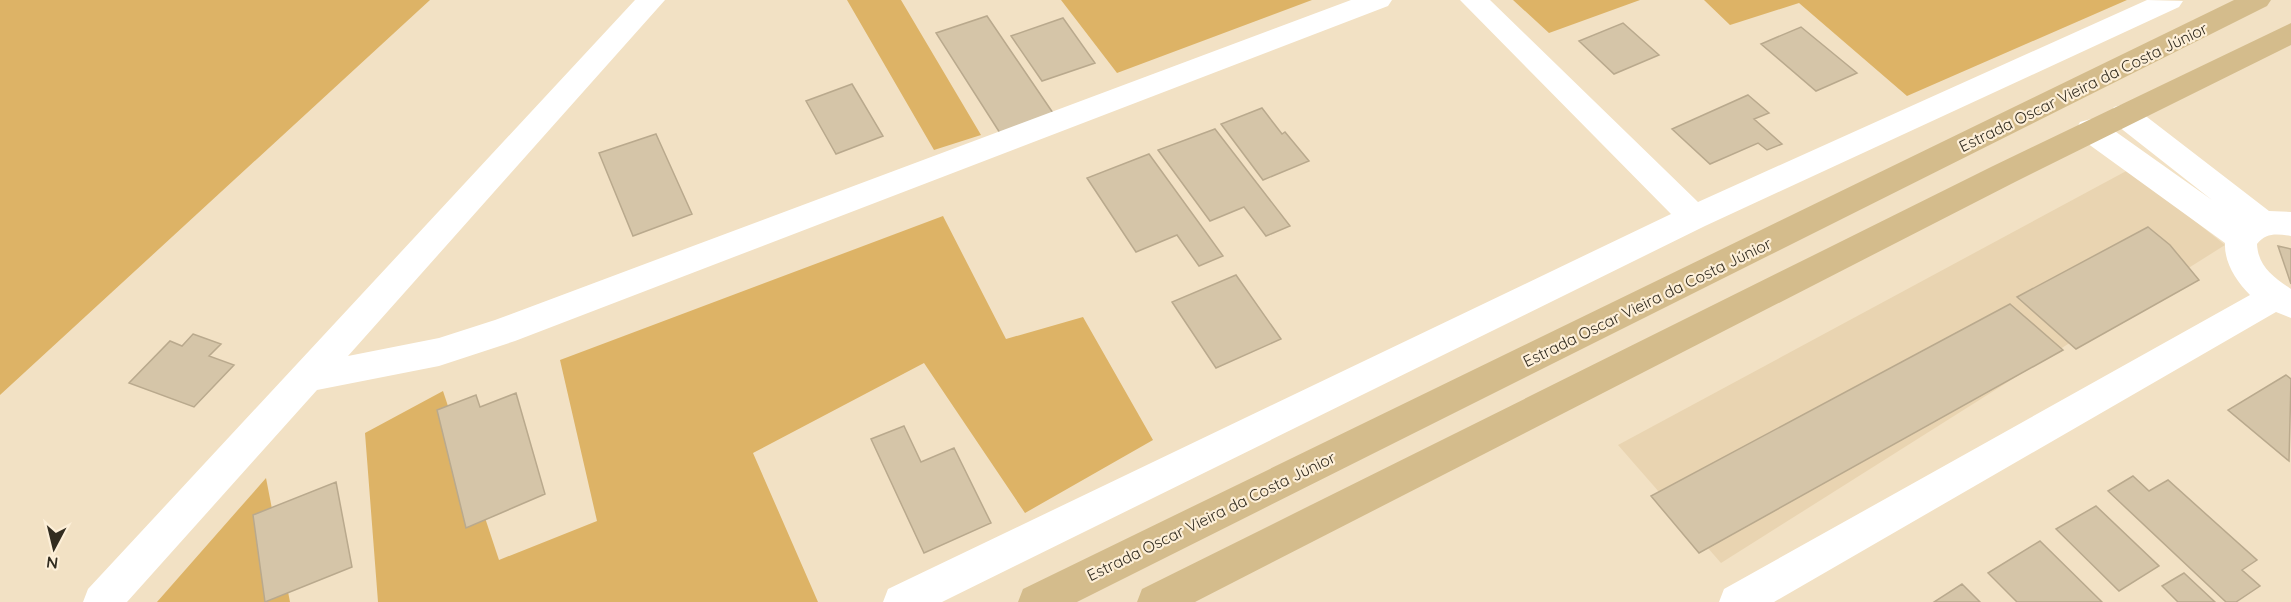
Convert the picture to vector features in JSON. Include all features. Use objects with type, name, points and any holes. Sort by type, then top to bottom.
[{"type":"main road","name":"Estrada Oscar Vieira da Costa Júnior","points":[[1037,602],[2256,0]]},
{"type":"main road","points":[[1156,602],[2091,130],[2291,33]]},
{"type":"street","points":[[102,602],[651,0]]},
{"type":"street","points":[[307,377],[439,352],[503,331],[1378,0]]},
{"type":"street","points":[[1474,0],[1694,217]]},
{"type":"street","points":[[902,602],[1694,217],[2169,1]]},
{"type":"street","points":[[2124,115],[2265,228]]},
{"type":"street","points":[[2091,130],[2265,228]]},
{"type":"street","points":[[1738,602],[2284,300],[2258,282],[2246,267],[2240,251],[2265,228]]},
{"type":"shaded area","points":[[0,0],[430,0],[0,395]]},
{"type":"shaded area","points":[[847,0],[901,0],[981,135],[934,150]]},
{"type":"shaded area","points":[[1061,0],[1312,0],[1117,73]]},
{"type":"shaded area","points":[[1513,0],[1640,0],[1549,33]]},
{"type":"shaded area","points":[[1704,0],[2127,0],[1907,96],[1799,3],[1730,25]]},
{"type":"shaded area","points":[[2130,169],[2225,245],[1721,563],[1618,445]]},
{"type":"shaded area","points":[[943,216],[1006,339],[1083,317],[1153,440],[1025,513],[924,363],[753,453],[818,602],[378,602],[365,433],[443,391],[499,560],[597,521],[560,360]]},
{"type":"shaded area","points":[[266,478],[290,602],[157,602]]},
{"type":"building","points":[[987,16],[1053,113],[1000,133],[936,33]]},
{"type":"building","points":[[1063,18],[1095,63],[1042,81],[1011,36]]},
{"type":"building","points":[[1623,23],[1659,55],[1614,74],[1579,41]]},
{"type":"building","points":[[1801,27],[1857,73],[1816,91],[1761,44]]},
{"type":"building","points":[[852,84],[883,136],[836,154],[806,101]]},
{"type":"building","points":[[1748,95],[1769,113],[1754,119],[1782,144],[1767,150],[1758,143],[1710,164],[1672,129]]},
{"type":"building","points":[[1262,108],[1282,134],[1285,132],[1309,161],[1263,180],[1221,124]]},
{"type":"building","points":[[1215,129],[1290,226],[1266,236],[1244,207],[1210,221],[1158,150]]},
{"type":"building","points":[[656,134],[692,214],[633,236],[599,153]]},
{"type":"building","points":[[1149,154],[1223,256],[1199,266],[1177,235],[1136,252],[1087,178]]},
{"type":"building","points":[[2148,227],[2170,245],[2199,280],[2076,349],[2017,297]]},
{"type":"building","points":[[2278,246],[2291,249],[2291,284]]},
{"type":"building","points":[[1236,275],[1281,339],[1216,368],[1172,302]]},
{"type":"building","points":[[2010,304],[2063,350],[1699,553],[1651,496]]},
{"type":"building","points":[[193,334],[221,344],[209,356],[234,365],[194,407],[129,383],[170,341],[182,346]]},
{"type":"building","points":[[2286,375],[2291,379],[2289,461],[2228,410]]},
{"type":"building","points":[[516,393],[545,494],[466,528],[437,410],[476,395],[480,407]]},
{"type":"building","points":[[904,426],[921,462],[954,448],[991,523],[924,553],[871,439]]},
{"type":"building","points":[[2133,476],[2149,491],[2168,480],[2257,560],[2242,570],[2260,586],[2236,602],[2226,602],[2108,491]]},
{"type":"building","points":[[336,482],[352,567],[265,602],[253,515]]},
{"type":"building","points":[[2096,506],[2159,566],[2119,591],[2056,529]]},
{"type":"building","points":[[2040,541],[2102,602],[2017,602],[1988,573]]},
{"type":"building","points":[[2184,573],[2215,602],[2178,602],[2162,586]]},
{"type":"building","points":[[1962,584],[1980,602],[1934,602]]}]
